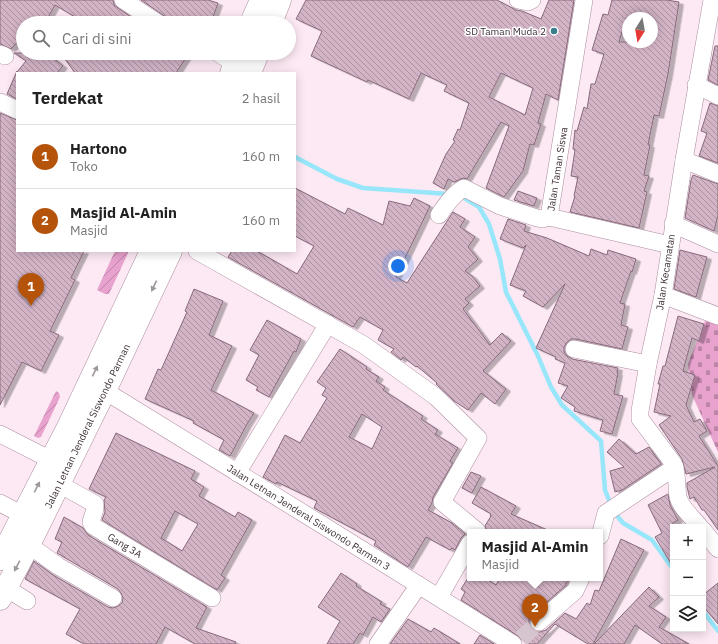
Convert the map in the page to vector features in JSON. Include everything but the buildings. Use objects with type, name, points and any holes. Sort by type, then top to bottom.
[{"type":"main road","points":[[263,16],[280,0]]},
{"type":"main road","name":"Jalan Letnan Jenderal Siswondo Parman","points":[[0,559],[51,460],[151,252]]},
{"type":"main road","name":"Jalan Letnan Jenderal Siswondo Parman","points":[[3,594],[105,392],[171,252]]},
{"type":"street","points":[[123,0],[147,16]]},
{"type":"street","points":[[518,0],[528,2],[532,0]]},
{"type":"street","name":"Jalan Taman Siswa","points":[[584,0],[549,217],[670,245]]},
{"type":"street","name":"Jalan Kecamatan","points":[[698,524],[682,505],[678,497],[675,467],[673,463],[640,419],[640,411],[648,364],[663,294],[696,85],[714,4]]},
{"type":"street","points":[[696,85],[718,96]]},
{"type":"street","points":[[0,102],[16,110]]},
{"type":"street","points":[[684,160],[718,174]]},
{"type":"street","points":[[439,215],[454,196],[464,188],[500,206],[537,218],[542,219],[549,217]]},
{"type":"street","points":[[673,224],[718,244]]},
{"type":"street","points":[[199,252],[364,345],[436,397],[478,438],[442,502],[475,529]]},
{"type":"street","points":[[663,294],[718,316]]},
{"type":"street","points":[[237,473],[328,324]]},
{"type":"street","points":[[574,350],[648,364]]},
{"type":"street","name":"Jalan Letnan Jenderal Siswondo Parman 3","points":[[105,392],[419,585],[517,642]]},
{"type":"street","points":[[0,434],[51,460]]},
{"type":"street","points":[[603,529],[611,510],[675,467]]},
{"type":"street","name":"Gang 3A","points":[[59,484],[95,504],[91,522],[93,526],[212,598]]},
{"type":"street","points":[[0,504],[23,515]]},
{"type":"street","points":[[706,534],[718,548]]},
{"type":"street","points":[[29,544],[58,566],[113,598]]},
{"type":"street","points":[[439,597],[467,548]]},
{"type":"street","points":[[539,622],[575,592],[580,581]]},
{"type":"street","points":[[378,644],[419,585]]},
{"type":"street","points":[[3,594],[27,601]]},
{"type":"green space","points":[[115,252],[129,252],[109,294],[105,294],[97,290]]},
{"type":"green space","points":[[707,316],[718,323],[718,452],[692,395],[688,364]]},
{"type":"green space","points":[[56,391],[59,393],[60,397],[41,437],[38,438],[34,436]]},
{"type":"waterway","points":[[296,158],[337,179],[363,188],[449,194]]},
{"type":"waterway","points":[[458,196],[479,207],[489,224],[500,259],[506,292],[538,356],[551,387],[562,405],[601,441],[605,490],[611,505]]},
{"type":"waterway","points":[[614,512],[623,523],[652,540],[670,565]]},
{"type":"waterway","points":[[706,615],[718,631]]},
{"type":"tunnel","points":[[521,639],[539,622]]},
{"type":"place","name":"SD Taman Muda 2","points":[[554,31]]},
{"type":"place","name":"Hartono","points":[[31,306]]},
{"type":"place","name":"Masjid Al-Amin","points":[[535,627]]}]
